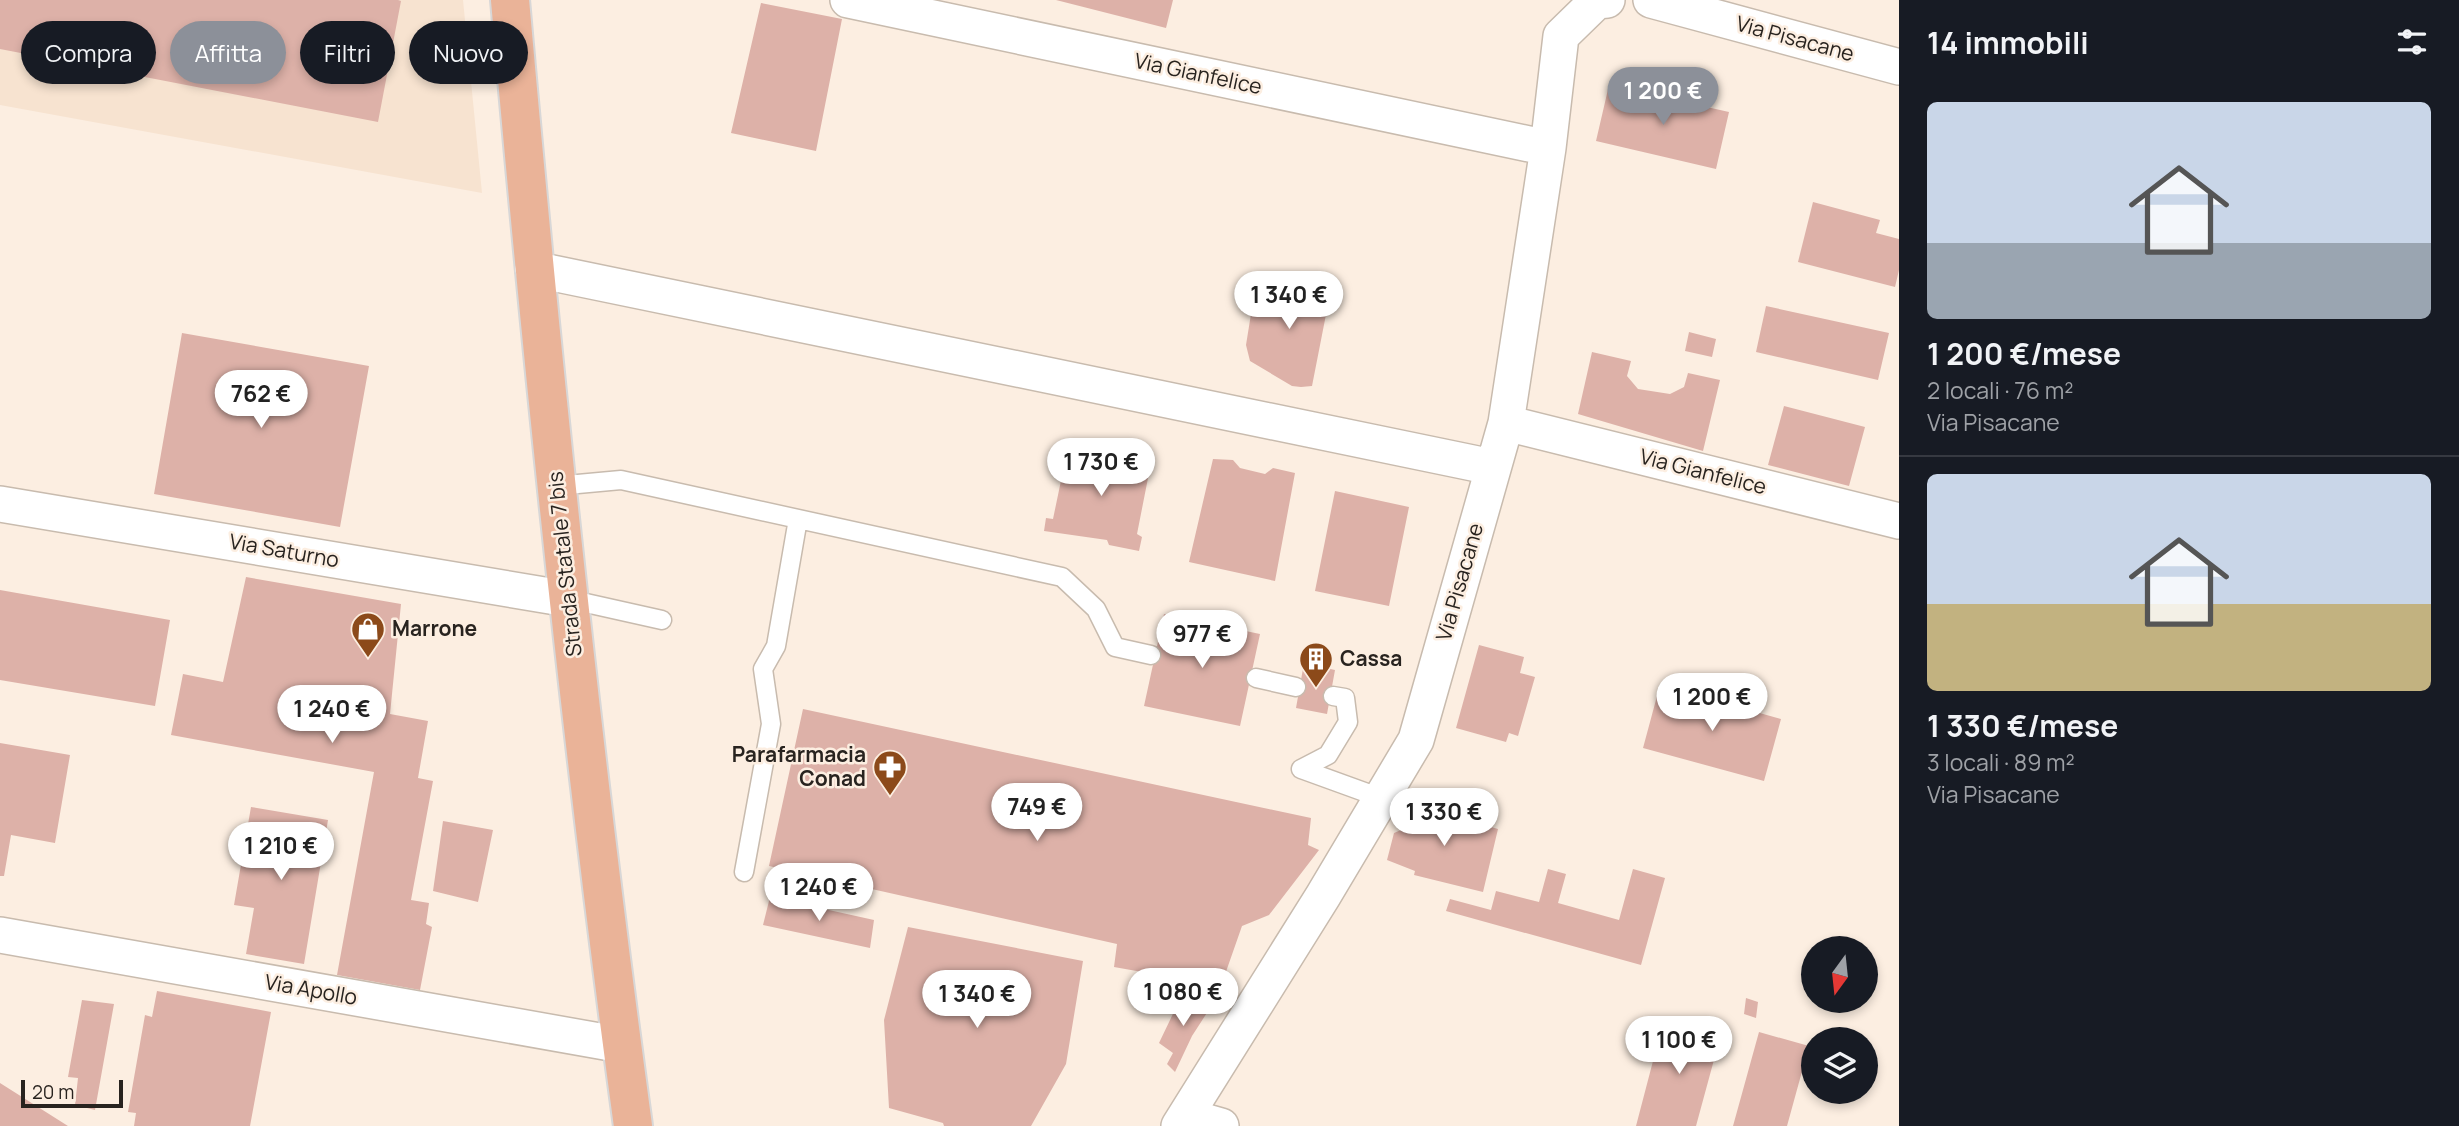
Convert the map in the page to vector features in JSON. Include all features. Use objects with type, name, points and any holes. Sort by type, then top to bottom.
[{"type":"main road","name":"Strada Statale 7 bis","points":[[510,0],[533,269],[568,599],[633,1126]]},
{"type":"street","name":"Via Gianfelice","points":[[848,0],[1548,148]]},
{"type":"street","name":"Via Pisacane","points":[[1182,1121],[1416,740],[1506,423],[1548,148],[1561,36],[1597,1],[1607,0]]},
{"type":"street","name":"Via Pisacane","points":[[1651,0],[1899,67]]},
{"type":"street","points":[[533,269],[1492,467]]},
{"type":"street","name":"Via Gianfelice","points":[[1506,423],[1899,521]]},
{"type":"street","name":"Via Saturno","points":[[0,503],[568,599]]},
{"type":"street","name":"Via Apollo","points":[[0,935],[622,1045]]},
{"type":"street","points":[[1182,1121],[1221,1126]]},
{"type":"lane","points":[[556,486],[621,480],[1062,577],[1096,609],[1115,647],[1150,655]]},
{"type":"lane","points":[[744,872],[771,724],[763,669],[776,646],[799,519]]},
{"type":"lane","points":[[568,599],[662,620]]},
{"type":"lane","points":[[1256,678],[1296,687]]},
{"type":"lane","points":[[1333,696],[1345,698],[1348,722],[1328,755],[1301,769],[1381,799]]},
{"type":"shaded area","points":[[0,0],[463,0],[465,21],[409,21],[409,84],[471,84],[482,193],[0,105]]},
{"type":"building","points":[[0,0],[401,1],[395,33],[395,21],[300,21],[300,84],[385,84],[378,122],[181,84],[286,84],[286,21],[170,21],[170,82],[156,79],[156,21],[21,21],[21,53],[0,49]]},
{"type":"building","points":[[1056,0],[1173,0],[1166,28]]},
{"type":"building","points":[[761,3],[842,19],[816,151],[731,133]]},
{"type":"building","points":[[1609,85],[1729,112],[1716,169],[1596,141]]},
{"type":"building","points":[[1813,202],[1880,220],[1876,233],[1899,239],[1899,270],[1895,287],[1798,262]]},
{"type":"building","points":[[1296,279],[1331,289],[1312,386],[1292,386],[1250,361],[1246,345],[1251,314],[1258,315],[1266,294],[1273,294],[1277,280]]},
{"type":"building","points":[[1766,306],[1889,333],[1878,380],[1756,352]]},
{"type":"building","points":[[1689,332],[1716,339],[1712,357],[1685,351]]},
{"type":"building","points":[[182,333],[369,366],[340,527],[154,494]]},
{"type":"building","points":[[1592,352],[1631,361],[1627,376],[1638,389],[1670,394],[1684,387],[1688,373],[1720,380],[1703,451],[1578,414]]},
{"type":"building","points":[[1784,406],[1865,427],[1849,486],[1768,465]]},
{"type":"building","points":[[1068,447],[1151,463],[1137,534],[1142,537],[1139,551],[1109,545],[1107,540],[1044,531],[1046,518],[1053,519]]},
{"type":"building","points":[[1213,459],[1233,460],[1240,468],[1265,474],[1273,468],[1295,473],[1275,581],[1189,562]]},
{"type":"building","points":[[1335,491],[1409,507],[1389,606],[1315,591]]},
{"type":"building","points":[[246,577],[401,604],[390,714],[428,721],[418,778],[433,781],[411,900],[429,903],[426,924],[432,927],[420,990],[337,975],[374,772],[171,735],[183,674],[223,682]]},
{"type":"building","points":[[0,590],[170,620],[155,706],[0,680]]},
{"type":"building","points":[[1164,614],[1260,634],[1240,726],[1144,706]]},
{"type":"building","points":[[1479,645],[1524,657],[1520,673],[1535,677],[1518,736],[1509,733],[1506,742],[1456,728]]},
{"type":"building","name":"Cassa","points":[[1304,663],[1335,670],[1327,714],[1296,708]]},
{"type":"building","points":[[1660,685],[1781,719],[1764,781],[1643,748]]},
{"type":"building","points":[[803,709],[1311,818],[1308,845],[1319,850],[1269,915],[1242,926],[1221,986],[1114,967],[1117,944],[769,866]]},
{"type":"building","points":[[0,743],[70,755],[55,843],[11,835],[4,876],[0,876]]},
{"type":"building","points":[[1408,803],[1498,829],[1483,892],[1414,875],[1415,871],[1387,860],[1394,833],[1401,830]]},
{"type":"building","points":[[251,807],[328,820],[304,964],[246,954],[254,908],[234,905]]},
{"type":"building","points":[[443,821],[493,830],[478,902],[433,891]]},
{"type":"building","points":[[1548,869],[1566,874],[1558,903],[1619,920],[1633,869],[1665,878],[1641,965],[1446,911],[1450,899],[1491,910],[1496,891],[1539,902]]},
{"type":"building","points":[[770,897],[874,920],[870,948],[763,925]]},
{"type":"building","points":[[908,927],[1083,961],[1066,1064],[1031,1126],[944,1126],[943,1123],[889,1108],[884,1020]]},
{"type":"building","points":[[157,991],[271,1012],[250,1126],[134,1126],[136,1113],[128,1112],[145,1015],[152,1017]]},
{"type":"building","points":[[1182,995],[1212,1005],[1192,1036],[1175,1072],[1167,1064],[1173,1053],[1159,1043]]},
{"type":"building","points":[[1746,998],[1758,1002],[1756,1018],[1744,1014]]},
{"type":"building","points":[[82,1000],[114,1004],[95,1110],[75,1105],[78,1078],[68,1077]]},
{"type":"building","points":[[1664,1019],[1721,1034],[1696,1126],[1636,1126]]},
{"type":"building","points":[[1759,1032],[1801,1044],[1801,1075],[1787,1126],[1733,1126]]},
{"type":"building","points":[[0,1083],[68,1126],[0,1126]]},
{"type":"place","name":"Marrone","points":[[368,659]]},
{"type":"place","name":"Cassa","points":[[1316,689]]},
{"type":"place","name":"Parafarmacia Conad","points":[[890,797]]}]
